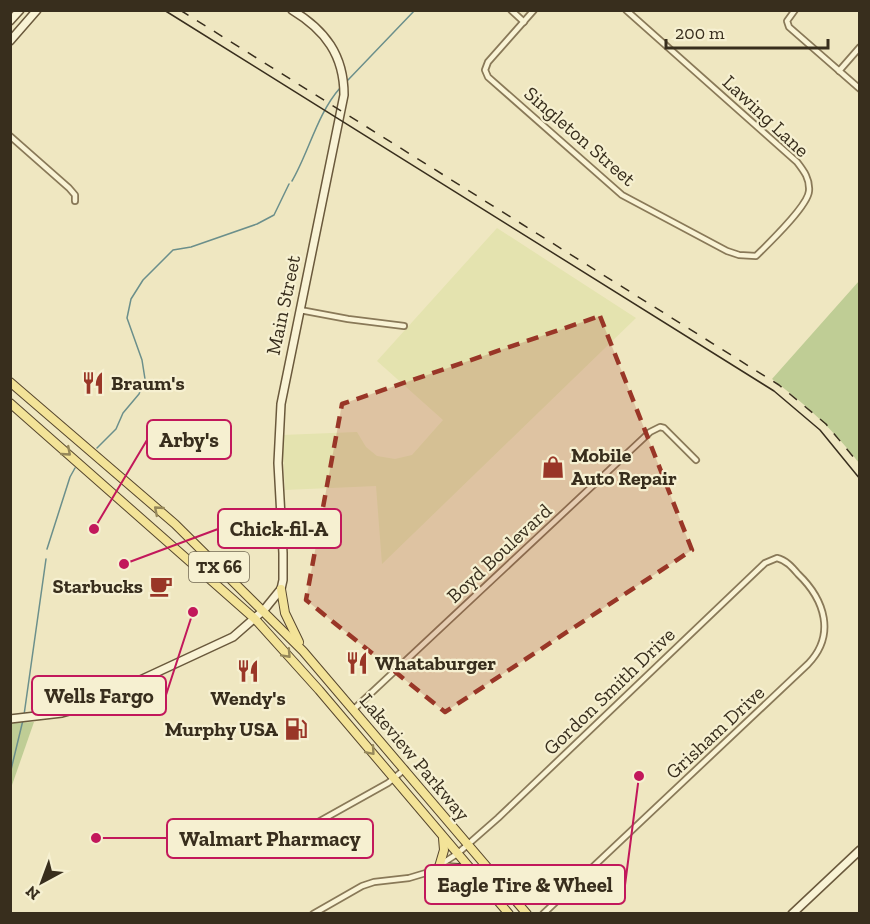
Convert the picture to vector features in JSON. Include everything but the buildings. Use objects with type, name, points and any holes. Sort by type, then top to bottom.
[{"type":"main road","name":"Lakeview Parkway","points":[[10,382],[175,524],[264,610],[303,651],[527,914]]},
{"type":"main road","name":"Lakeview Parkway","points":[[10,403],[255,619],[296,663],[509,914]]},
{"type":"main road","points":[[29,419],[40,407]]},
{"type":"main road","points":[[130,507],[141,495]]},
{"type":"main road","points":[[281,589],[285,613],[303,651]]},
{"type":"main road","points":[[341,716],[353,710]]},
{"type":"main road","points":[[347,723],[353,710]]},
{"type":"main road","points":[[443,837],[444,850],[439,867],[459,868],[473,872]]},
{"type":"street","points":[[10,21],[20,10]]},
{"type":"street","points":[[10,41],[37,10]]},
{"type":"street","name":"Main Street","points":[[281,589],[283,553],[278,432],[284,385],[344,95],[340,63],[330,43],[314,26],[292,10]]},
{"type":"street","points":[[511,10],[524,22],[534,10]]},
{"type":"street","name":"Lawing Lane","points":[[626,10],[797,162],[808,179],[809,193],[803,205]]},
{"type":"street","points":[[795,10],[787,21],[789,27],[860,89]]},
{"type":"street","name":"Singleton Street","points":[[524,22],[488,62],[485,70],[488,77],[622,195],[728,251],[739,255],[756,256],[803,205]]},
{"type":"street","points":[[839,71],[860,48]]},
{"type":"street","points":[[10,136],[69,188],[75,195],[75,201]]},
{"type":"street","points":[[300,310],[404,326]]},
{"type":"street","name":"Boyd Boulevard","points":[[353,710],[650,432],[660,427],[668,431],[696,460]]},
{"type":"street","name":"Gordon Smith Drive","points":[[312,914],[374,882],[429,873],[457,854],[772,559]]},
{"type":"street","name":"Grisham Drive","points":[[543,914],[808,664],[821,649],[824,627],[823,612],[817,597],[807,582],[784,560],[772,559]]},
{"type":"street","points":[[10,719],[62,713],[80,708],[233,637],[264,610],[281,589]]},
{"type":"street","points":[[244,848],[270,846],[286,840],[395,778],[405,770]]},
{"type":"street","points":[[792,914],[860,850]]},
{"type":"highlighted area","points":[[600,316],[692,550],[445,712],[306,600],[342,404]]},
{"type":"green space","points":[[497,228],[636,318],[382,564],[376,486],[285,490],[282,435],[357,432],[366,447],[377,456],[395,459],[412,455],[443,420],[377,361]]},
{"type":"green space","points":[[859,281],[859,463],[840,439],[772,379]]},
{"type":"green space","points":[[34,722],[11,788],[11,723]]},
{"type":"waterway","points":[[348,80],[415,10]]},
{"type":"waterway","points":[[292,181],[325,109],[340,88]]},
{"type":"waterway","points":[[97,448],[116,429],[123,413],[139,394],[145,379],[142,360],[127,318],[131,299],[143,280],[173,250],[191,247],[257,224],[274,215],[289,184]]},
{"type":"waterway","points":[[47,549],[75,468]]},
{"type":"waterway","points":[[24,715],[46,559]]},
{"type":"waterway","points":[[10,774],[23,720]]},
{"type":"tram line","points":[[164,10],[774,391],[820,430],[860,479]]},
{"type":"railway","points":[[180,10],[779,385],[826,424],[860,465]]},
{"type":"place","name":"Braum's","points":[[93,383]]},
{"type":"place","name":"Mobile Auto Repair","points":[[553,467]]},
{"type":"place","name":"Arby's","points":[[94,529]]},
{"type":"place","name":"Chick-fil-A","points":[[124,564]]},
{"type":"place","name":"Starbucks","points":[[161,586]]},
{"type":"place","name":"Wells Fargo","points":[[193,612]]},
{"type":"place","name":"Whataburger","points":[[357,663]]},
{"type":"place","name":"Wendy's","points":[[248,671]]},
{"type":"place","name":"Murphy USA","points":[[296,729]]},
{"type":"place","name":"Eagle Tire & Wheel","points":[[639,776]]},
{"type":"place","name":"Walmart Pharmacy","points":[[96,838]]}]
